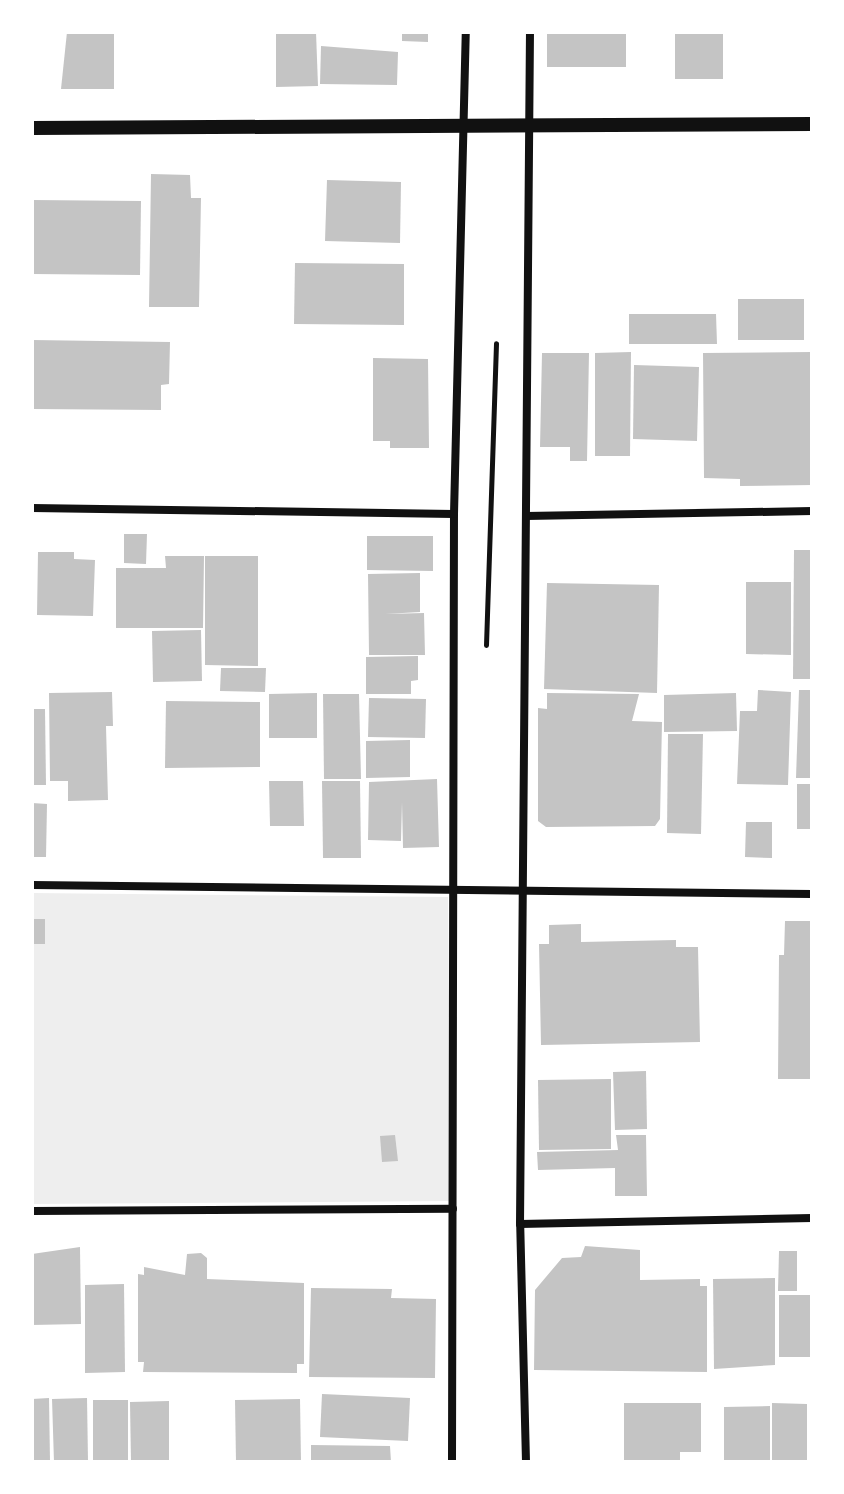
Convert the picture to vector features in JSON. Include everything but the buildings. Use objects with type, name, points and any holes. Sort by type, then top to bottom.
[{"type":"street","points":[[452,1462],[454,514],[466,129],[466,32]]},
{"type":"street","points":[[526,1462],[520,1224],[530,32]]},
{"type":"street","points":[[32,128],[466,129],[812,124]]},
{"type":"street","points":[[32,508],[454,514]]},
{"type":"street","points":[[526,516],[812,511]]},
{"type":"street","points":[[32,885],[523,895],[812,894]]},
{"type":"street","points":[[32,1211],[453,1209]]},
{"type":"street","points":[[520,1224],[812,1218]]},
{"type":"path","points":[[485,654],[496,335]]},
{"type":"shaded area","points":[[32,893],[448,897],[451,1201],[32,1204]]}]
